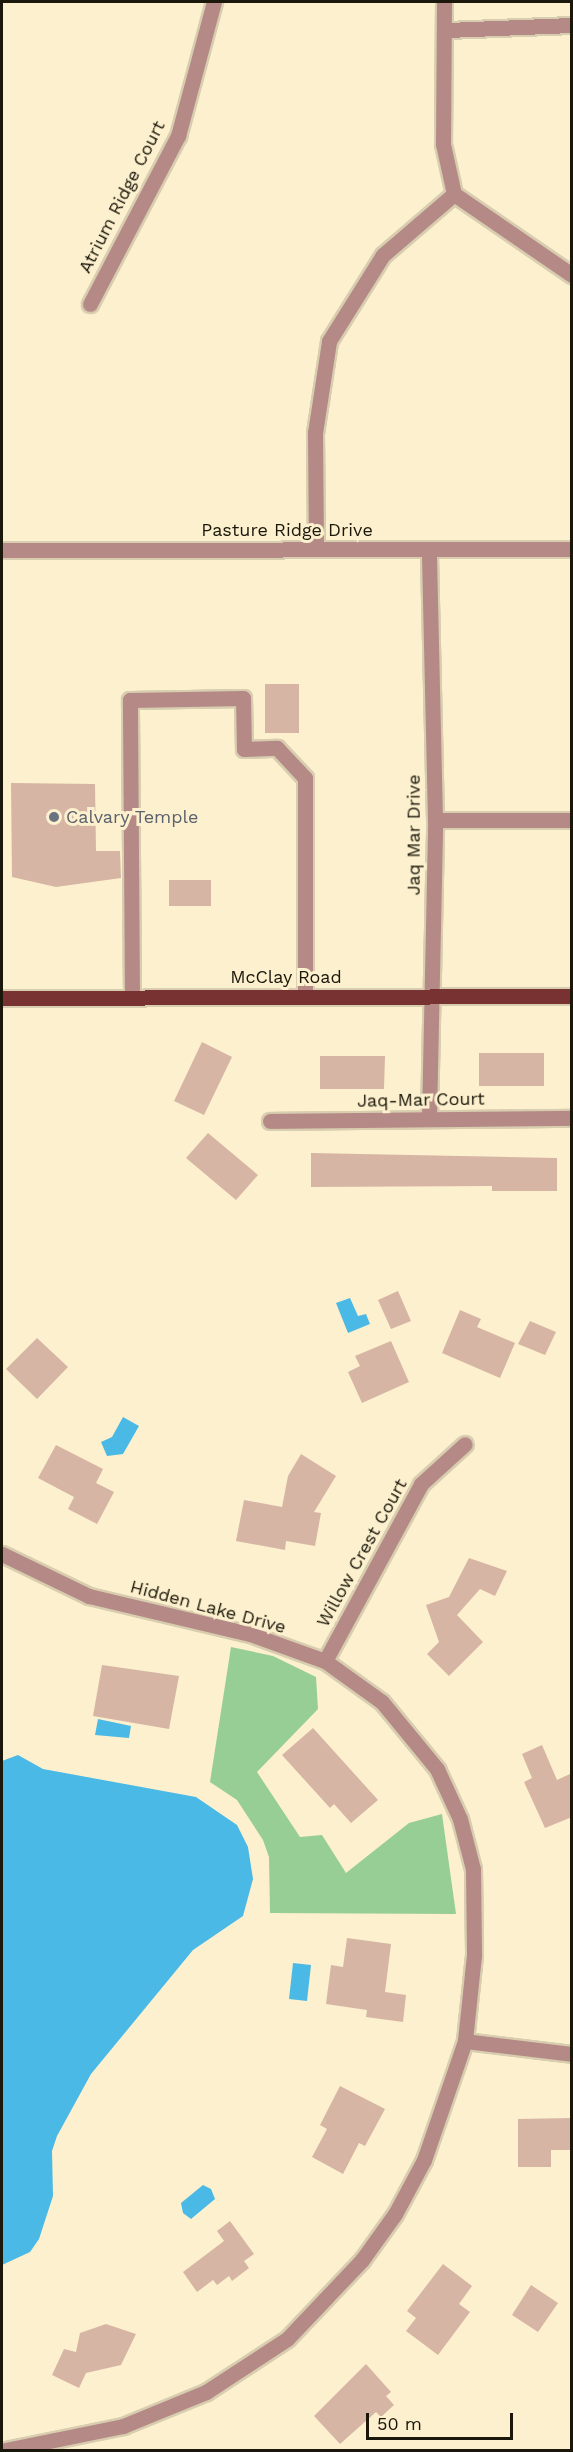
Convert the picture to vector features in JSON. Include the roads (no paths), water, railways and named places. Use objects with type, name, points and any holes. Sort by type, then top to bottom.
[{"type":"main road","name":"McClay Road","points":[[2,998],[572,996]]},
{"type":"street","name":"Atrium Ridge Court","points":[[90,304],[178,136],[214,2]]},
{"type":"street","points":[[444,2],[447,30],[443,144],[454,194],[572,275]]},
{"type":"street","points":[[447,30],[572,25]]},
{"type":"street","points":[[316,548],[315,433],[329,341],[383,255],[454,194]]},
{"type":"street","name":"Pasture Ridge Drive","points":[[2,550],[572,549]]},
{"type":"street","name":"Jaq Mar Drive","points":[[429,551],[435,820],[429,1118]]},
{"type":"street","points":[[132,997],[130,700],[243,698],[244,750],[278,748],[305,778],[305,997]]},
{"type":"street","points":[[435,820],[572,820]]},
{"type":"street","name":"Jaq-Mar Court","points":[[270,1121],[572,1118]]},
{"type":"street","name":"Willow Crest Court","points":[[325,1661],[421,1484],[465,1444]]},
{"type":"street","name":"Hidden Lake Drive","points":[[2,1554],[89,1596],[250,1634],[325,1661],[382,1702],[437,1769],[460,1819],[473,1869],[474,1955],[465,2041],[424,2160],[395,2214],[362,2260],[287,2339],[206,2392],[123,2426],[5,2451]]},
{"type":"street","points":[[465,2041],[572,2054]]},
{"type":"water","points":[[350,1298],[358,1316],[366,1314],[370,1324],[348,1333],[336,1303]]},
{"type":"water","points":[[123,1417],[139,1426],[123,1454],[107,1456],[101,1442],[112,1437]]},
{"type":"water","points":[[98,1719],[131,1726],[129,1738],[95,1735]]},
{"type":"water","points":[[18,1755],[43,1769],[196,1797],[237,1825],[248,1847],[253,1879],[243,1916],[193,1950],[91,2074],[57,2136],[52,2151],[53,2196],[39,2239],[30,2252],[2,2265],[2,1761]]},
{"type":"water","points":[[293,1963],[311,1965],[307,2001],[289,1999]]},
{"type":"water","points":[[203,2185],[211,2189],[215,2199],[191,2219],[183,2213],[181,2203]]},
{"type":"place","name":"Calvary Temple","points":[[54,817]]}]
